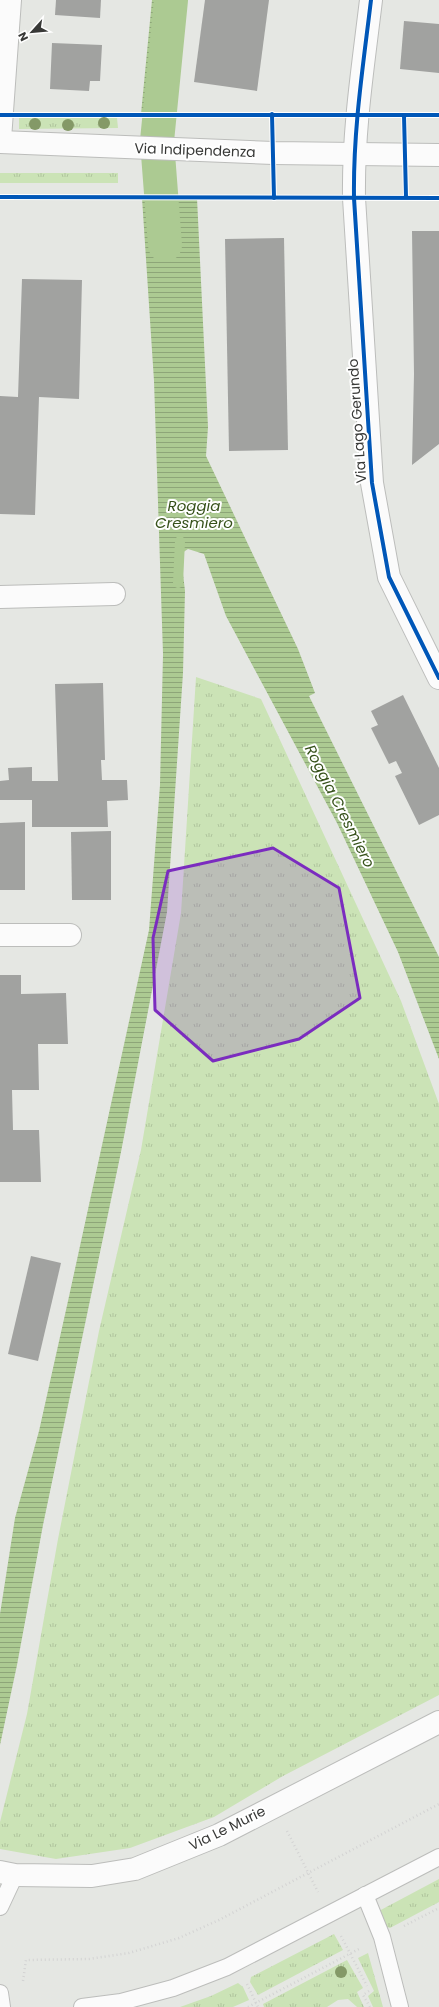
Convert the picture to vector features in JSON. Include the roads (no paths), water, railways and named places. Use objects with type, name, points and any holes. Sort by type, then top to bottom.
[{"type":"street","points":[[0,139],[10,0]]},
{"type":"street","name":"Via Lago Gerundo","points":[[371,0],[356,114],[354,198],[372,483],[389,577],[439,678]]},
{"type":"street","name":"Via Indipendenza","points":[[0,142],[354,155],[439,155]]},
{"type":"street","points":[[0,597],[114,594]]},
{"type":"street","points":[[0,936],[70,935]]},
{"type":"street","name":"Via Le Murie","points":[[7,1873],[92,1876],[135,1869],[219,1835],[439,1722]]},
{"type":"lane","points":[[82,2007],[128,2000],[174,1988],[214,1972],[439,1856]]},
{"type":"lane","points":[[0,1907],[7,1873]]},
{"type":"lane","points":[[365,1895],[382,1937],[400,2007]]},
{"type":"lane","points":[[0,1994],[2,2007]]},
{"type":"water","points":[[152,0],[184,0],[172,84],[171,115],[141,114]]},
{"type":"water","points":[[142,198],[197,198],[208,427],[206,456],[298,649],[315,693],[309,696],[439,957],[439,1059],[398,952],[337,823],[226,616],[204,554],[188,549],[176,557],[175,562],[176,567],[183,574],[185,591],[183,673],[167,912],[121,1152],[43,1525],[17,1665],[0,1745],[0,1614],[15,1518],[39,1431],[149,930],[160,785],[163,654],[154,381]]},
{"type":"waterway","name":"Roggia Cresmiero","points":[[165,245],[157,141],[171,0]]},
{"type":"waterway","points":[[178,583],[180,541]]}]
